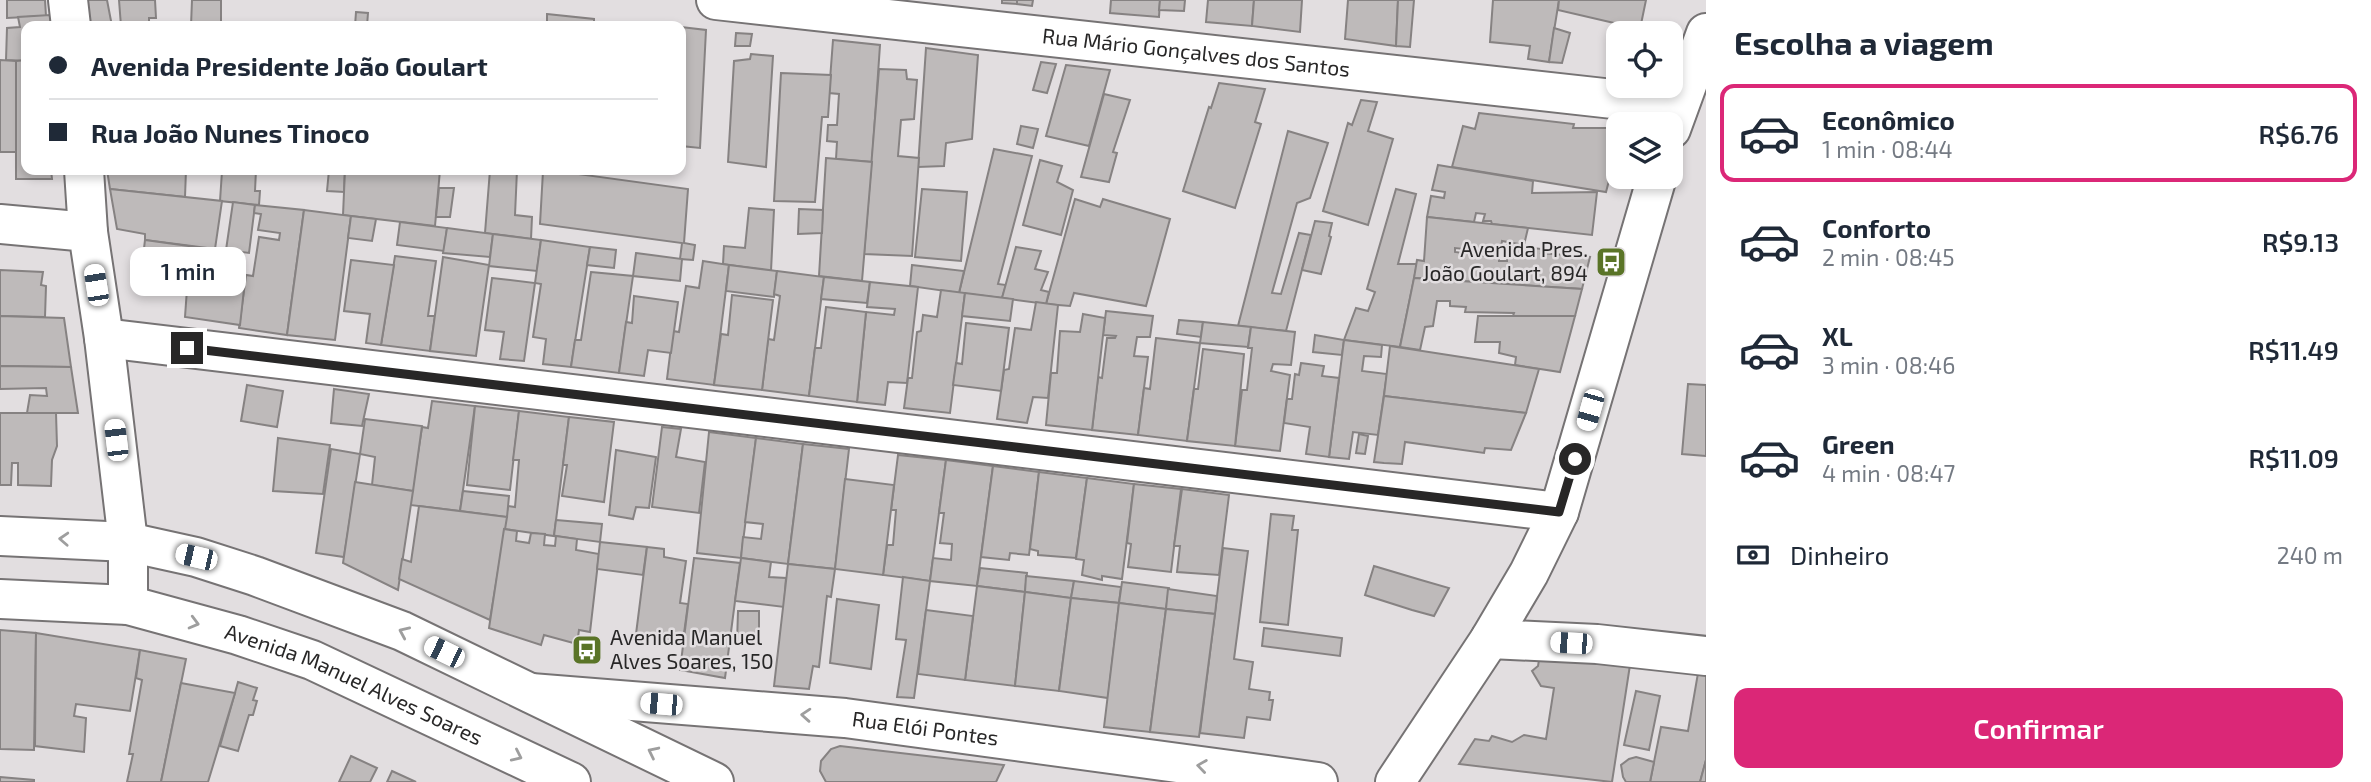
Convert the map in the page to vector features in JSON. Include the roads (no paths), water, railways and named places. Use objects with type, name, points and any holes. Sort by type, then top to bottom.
[{"type":"street","points":[[68,0],[70,21]]},
{"type":"street","name":"Rua Mário Gonçalves dos Santos","points":[[716,0],[1631,101],[1656,112]]},
{"type":"street","points":[[1677,112],[1706,33]]},
{"type":"street","points":[[84,175],[88,232],[104,338],[128,542],[128,605]]},
{"type":"street","points":[[1395,782],[1490,639],[1529,573],[1559,512],[1653,189]]},
{"type":"street","points":[[0,223],[88,232]]},
{"type":"street","points":[[104,338],[1559,512]]},
{"type":"street","points":[[0,536],[128,542],[196,557],[255,576],[402,631],[714,782]]},
{"type":"street","name":"Avenida Manuel Alves Soares","points":[[0,599],[128,605],[239,635],[312,660],[571,782]]},
{"type":"street","points":[[1490,639],[1597,644],[1706,656]]},
{"type":"street","name":"Rua Elói Pontes","points":[[529,693],[845,718],[1318,782]]},
{"type":"place","name":"Avenida Pres. João Goulart, 894","points":[[1611,262]]},
{"type":"place","name":"Avenida Manuel Alves Soares, 150","points":[[587,650]]}]
